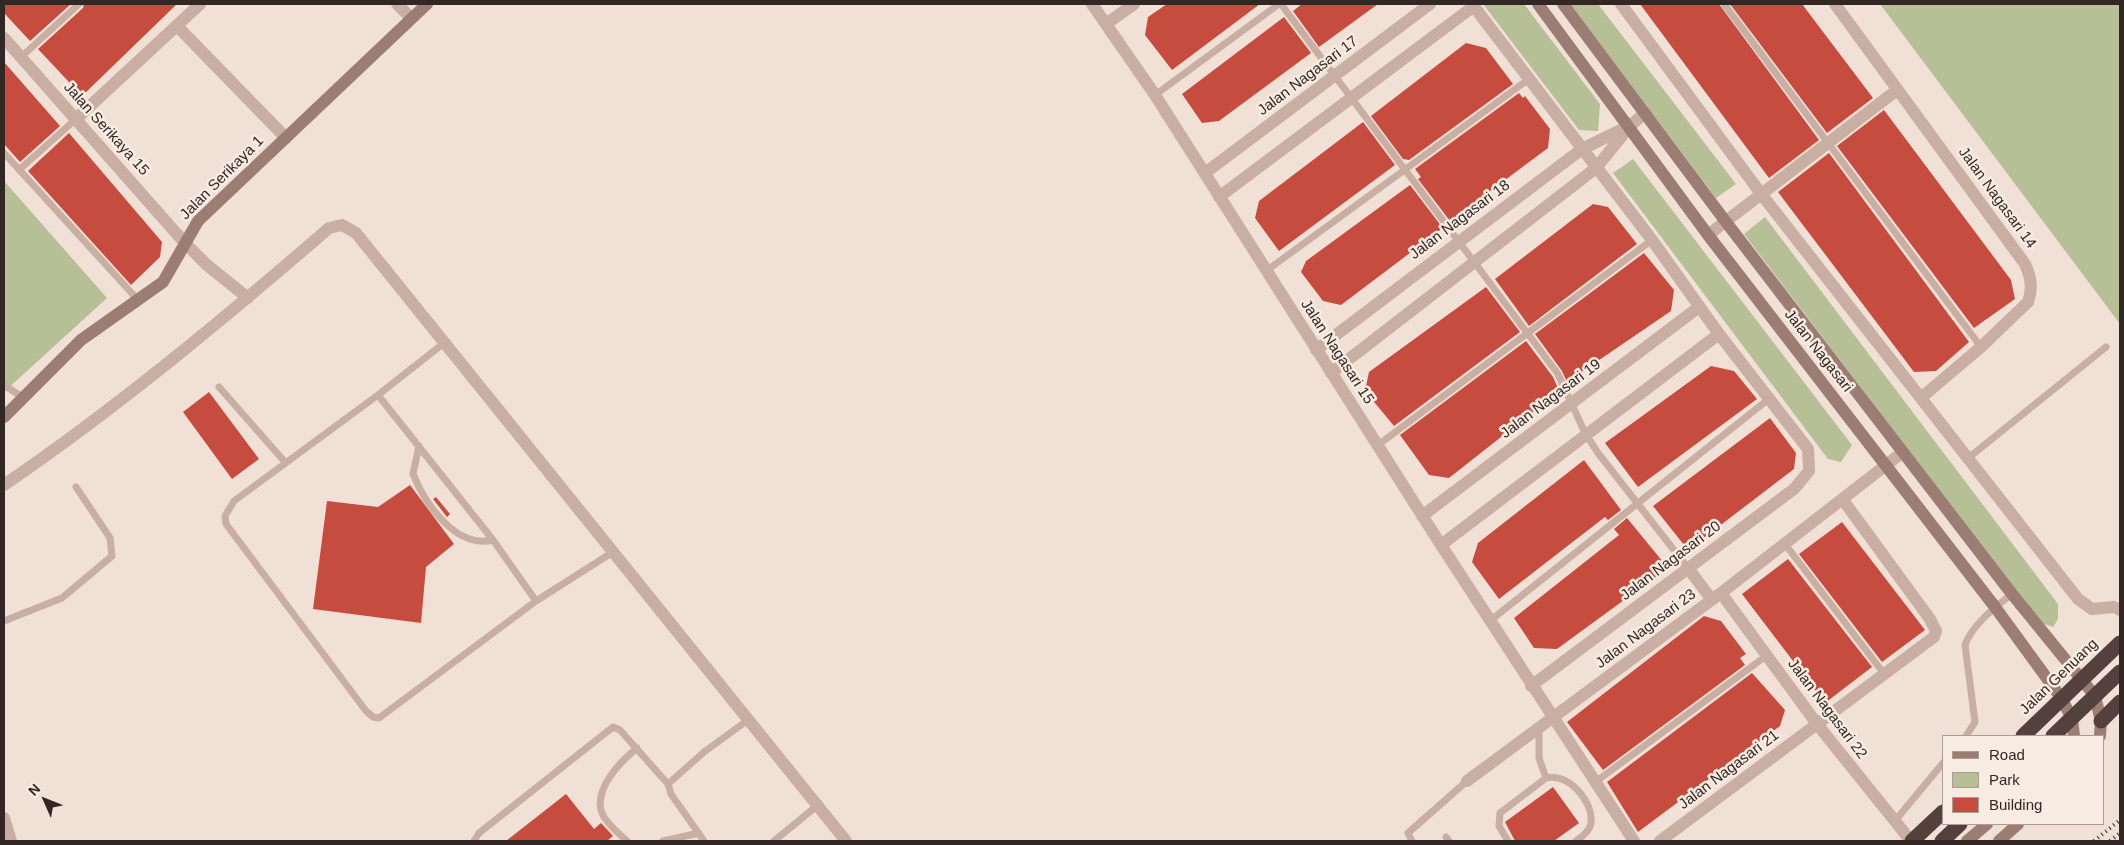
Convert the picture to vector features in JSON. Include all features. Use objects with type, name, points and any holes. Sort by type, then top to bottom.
[{"type":"highway","name":"Jalan Genuang","points":[[2024,735],[2083,681],[2120,643]]},
{"type":"highway","points":[[2054,735],[2120,672]]},
{"type":"highway","points":[[2101,721],[2120,702]]},
{"type":"highway","points":[[1911,841],[1942,813]]},
{"type":"highway","points":[[1942,841],[1959,825]]},
{"type":"street","points":[[76,119],[200,4]]},
{"type":"street","points":[[397,4],[411,18]]},
{"type":"street","name":"Jalan Serikaya 1","points":[[4,417],[81,340],[108,319],[151,292],[170,274],[184,242],[198,221],[426,4]]},
{"type":"street","name":"Jalan Nagasari 15","points":[[1094,4],[1205,173],[1552,719]]},
{"type":"street","points":[[1106,24],[1134,4]]},
{"type":"street","name":"Jalan Nagasari 17","points":[[1205,173],[1334,78],[1430,4]]},
{"type":"street","name":"Jalan Nagasari","points":[[1538,4],[1630,126],[1708,235],[1995,607],[2062,699],[2072,719],[2074,735]]},
{"type":"street","name":"Jalan Nagasari","points":[[1563,4],[1646,112],[1726,222],[2012,594],[2095,696]]},
{"type":"street","points":[[1621,4],[1762,195],[1922,397],[1967,459],[2078,598],[2092,609],[2114,607],[2120,610]]},
{"type":"street","name":"Jalan Nagasari 14","points":[[1835,4],[2025,264],[2030,275],[2031,294],[2028,302],[1981,347],[1922,397]]},
{"type":"street","points":[[1220,197],[1473,5],[1652,240],[1699,308],[1770,398]]},
{"type":"street","points":[[177,26],[286,138]]},
{"type":"street","name":"Jalan Serikaya 15","points":[[4,38],[184,242],[207,265],[248,298]]},
{"type":"street","points":[[1708,235],[1898,90]]},
{"type":"street","points":[[1331,373],[1475,264],[1596,168],[1630,126],[1646,112]]},
{"type":"street","name":"Jalan Nagasari 18","points":[[1316,350],[1582,149],[1630,126]]},
{"type":"street","points":[[4,485],[68,440],[248,298],[330,228],[342,225],[356,233],[846,841]]},
{"type":"street","name":"Jalan Nagasari 19","points":[[1422,516],[1699,308]]},
{"type":"street","points":[[1441,545],[1586,433],[1719,334]]},
{"type":"street","name":"Jalan Nagasari 20","points":[[1531,686],[1794,490],[1809,471],[1808,449],[1770,398]]},
{"type":"street","name":"Jalan Nagasari 23","points":[[1467,781],[1716,597],[1903,452]]},
{"type":"street","points":[[1816,724],[1929,643],[1936,631],[1930,619],[1843,500]]},
{"type":"street","name":"Jalan Nagasari 22","points":[[1688,568],[1716,597],[1766,656],[1816,724],[1894,823],[1911,841]]},
{"type":"street","points":[[2095,696],[2101,721],[2100,735]]},
{"type":"street","points":[[1552,719],[1634,841]]},
{"type":"street","name":"Jalan Nagasari 21","points":[[1660,841],[1816,724]]},
{"type":"street","points":[[4,818],[11,841]]},
{"type":"street","points":[[1967,841],[1986,825]]},
{"type":"street","points":[[1999,841],[2017,825]]},
{"type":"lane","points":[[20,58],[78,4]]},
{"type":"lane","points":[[1155,95],[1280,4],[1558,374],[1586,433],[1636,504],[1688,568]]},
{"type":"lane","points":[[1724,4],[1981,347]]},
{"type":"lane","points":[[1266,271],[1529,79]]},
{"type":"lane","points":[[19,170],[76,119]]},
{"type":"lane","points":[[4,153],[138,300]]},
{"type":"lane","points":[[1378,445],[1652,240]]},
{"type":"lane","points":[[444,343],[378,395],[284,462],[234,501],[225,516],[226,524],[305,631],[373,717],[379,718],[536,601],[613,552]]},
{"type":"lane","points":[[1967,459],[2106,347]]},
{"type":"lane","points":[[4,385],[22,397]]},
{"type":"lane","points":[[219,387],[284,462]]},
{"type":"lane","points":[[378,395],[493,540],[536,601]]},
{"type":"lane","points":[[1490,620],[1770,398]]},
{"type":"lane","points":[[419,446],[413,474],[428,502],[443,520],[460,535],[482,543],[493,540]]},
{"type":"lane","points":[[4,621],[62,598],[112,556],[110,538],[76,487]]},
{"type":"lane","points":[[1785,544],[1885,676]]},
{"type":"lane","points":[[1967,735],[1975,722],[1965,645],[1967,639],[1995,607],[2012,594]]},
{"type":"lane","points":[[1594,783],[1766,656]]},
{"type":"lane","points":[[668,784],[704,752],[748,720]]},
{"type":"lane","points":[[474,841],[479,833],[613,727],[620,730],[668,784],[671,794],[704,841]]},
{"type":"lane","points":[[1540,728],[1539,758],[1546,778]]},
{"type":"lane","points":[[628,841],[604,816],[601,805],[610,776],[622,760],[637,748]]},
{"type":"lane","points":[[1894,823],[1942,764]]},
{"type":"lane","points":[[1508,841],[1499,826],[1500,813],[1546,778],[1553,776],[1567,781],[1584,800],[1590,813],[1591,824],[1588,831],[1576,841]]},
{"type":"lane","points":[[1412,841],[1408,833],[1467,781]]},
{"type":"lane","points":[[774,841],[818,806]]},
{"type":"lane","points":[[663,841],[699,834]]},
{"type":"green space","points":[[1483,4],[1524,4],[1600,104],[1598,131],[1579,130]]},
{"type":"green space","points":[[1570,4],[1598,4],[1736,184],[1716,198]]},
{"type":"green space","points":[[1880,4],[2120,4],[2120,324]]},
{"type":"green space","points":[[1633,159],[1852,445],[1841,462],[1828,459],[1613,173]]},
{"type":"green space","points":[[4,181],[107,298],[4,392]]},
{"type":"green space","points":[[1765,217],[2058,604],[2058,619],[2053,627],[2044,624],[2028,607],[1744,234]]},
{"type":"building","points":[[4,4],[71,4],[30,41],[4,13]]},
{"type":"building","points":[[84,4],[177,4],[82,96],[38,49],[83,8]]},
{"type":"building","points":[[1167,4],[1260,4],[1172,70],[1145,35],[1148,17]]},
{"type":"building","points":[[1302,4],[1378,4],[1319,47],[1293,11]]},
{"type":"building","points":[[1640,4],[1719,4],[1819,140],[1769,178]]},
{"type":"building","points":[[1730,4],[1802,4],[1873,98],[1827,133]]},
{"type":"building","points":[[1284,17],[1311,53],[1219,121],[1202,123],[1182,94]]},
{"type":"building","points":[[1466,43],[1486,48],[1513,84],[1409,160],[1403,159],[1371,116]]},
{"type":"building","points":[[4,62],[60,126],[20,162],[4,144]]},
{"type":"building","points":[[1519,93],[1523,98],[1525,96],[1550,129],[1548,148],[1450,221],[1418,179],[1421,177],[1415,169]]},
{"type":"building","points":[[1884,110],[2011,280],[2015,299],[1974,328],[1837,146]]},
{"type":"building","points":[[1363,122],[1395,165],[1279,251],[1255,218],[1259,201]]},
{"type":"building","points":[[69,133],[162,242],[160,257],[131,285],[28,171]]},
{"type":"building","points":[[1829,153],[1969,342],[1936,371],[1914,372],[1778,192]]},
{"type":"building","points":[[1410,185],[1442,227],[1439,231],[1341,305],[1323,301],[1301,272],[1306,261]]},
{"type":"building","points":[[1593,204],[1608,207],[1637,244],[1529,326],[1495,279]]},
{"type":"building","points":[[1644,253],[1674,290],[1671,311],[1567,382],[1562,371],[1535,334]]},
{"type":"building","points":[[1486,287],[1520,332],[1394,426],[1365,391],[1369,372]]},
{"type":"building","points":[[1526,341],[1553,377],[1558,388],[1555,390],[1557,393],[1449,478],[1429,475],[1400,435]]},
{"type":"building","points":[[1711,366],[1734,371],[1757,399],[1638,487],[1605,443]]},
{"type":"building","points":[[209,392],[259,459],[232,479],[183,412]]},
{"type":"building","points":[[1770,418],[1796,453],[1794,469],[1688,550],[1653,506]]},
{"type":"building","points":[[1584,460],[1621,510],[1608,520],[1605,517],[1499,599],[1472,562],[1478,543]]},
{"type":"building","points":[[410,485],[454,544],[426,567],[421,623],[313,609],[327,501],[378,507]]},
{"type":"building","points":[[436,497],[450,514],[447,517],[433,499]]},
{"type":"building","points":[[1627,518],[1668,568],[1557,649],[1534,648],[1514,618],[1619,535],[1614,529]]},
{"type":"building","points":[[1842,522],[1925,630],[1882,662],[1799,554]]},
{"type":"building","points":[[1788,559],[1872,667],[1825,703],[1742,594]]},
{"type":"building","points":[[1704,616],[1721,621],[1746,654],[1740,658],[1745,665],[1603,770],[1567,722]]},
{"type":"building","points":[[1752,673],[1785,710],[1780,726],[1638,832],[1607,782]]},
{"type":"building","points":[[1553,787],[1579,823],[1554,841],[1515,841],[1505,822]]},
{"type":"building","points":[[566,794],[594,829],[601,823],[613,836],[607,841],[506,841]]},
{"type":"railway","points":[[2094,841],[2120,820]]},
{"type":"railway","points":[[2110,841],[2120,833]]}]
